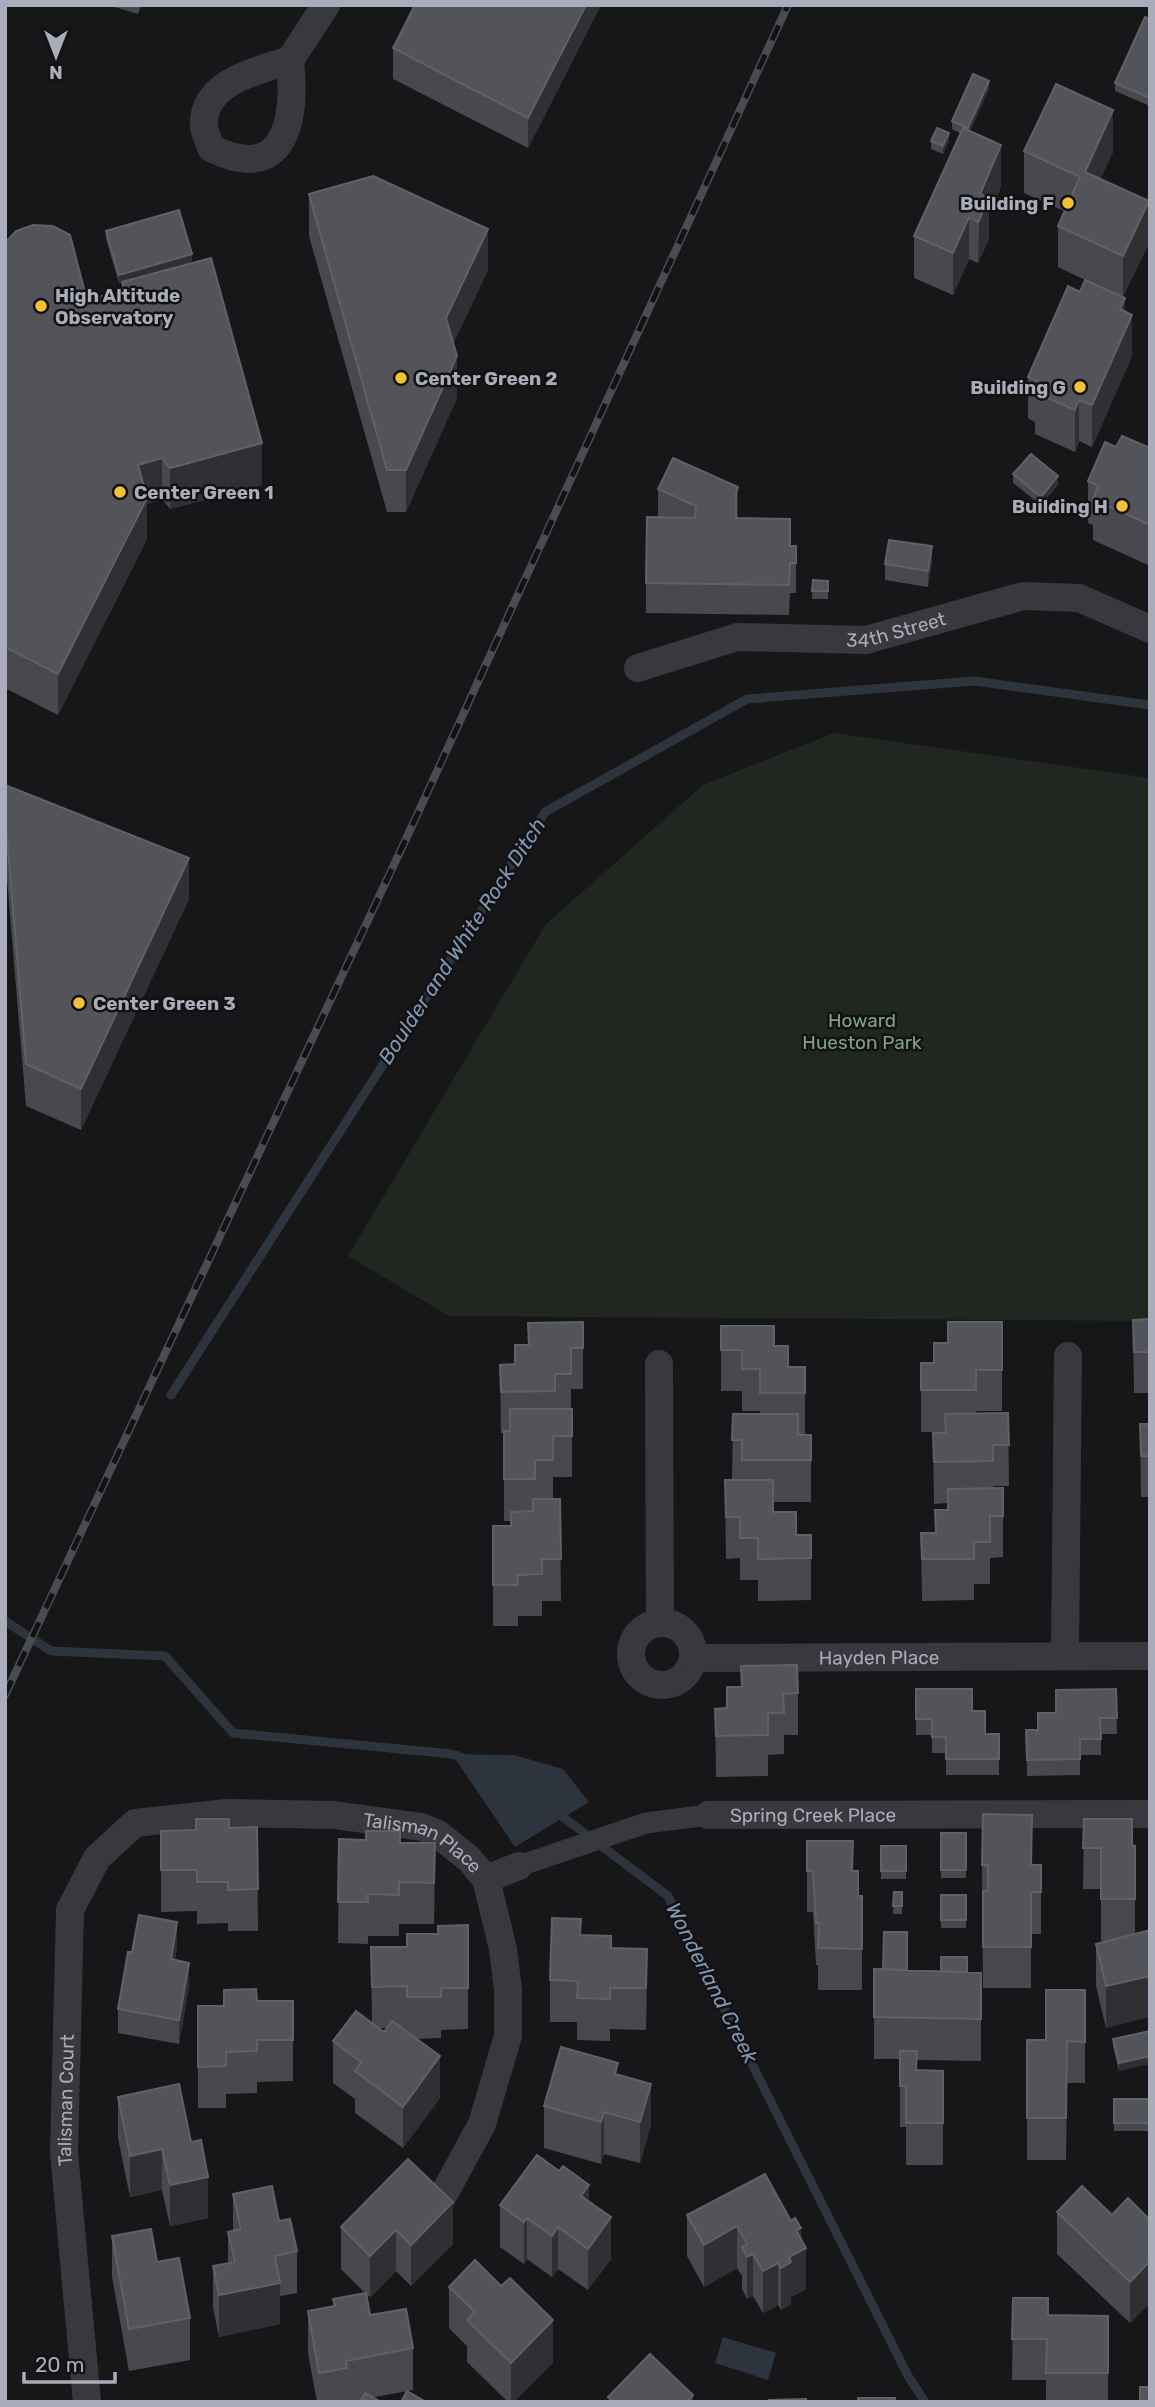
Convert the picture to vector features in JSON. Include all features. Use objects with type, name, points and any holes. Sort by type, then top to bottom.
[{"type":"street","points":[[290,60],[326,5]]},
{"type":"street","name":"34th Street","points":[[638,668],[737,637],[866,640],[1023,596],[1079,598],[1150,629]]},
{"type":"street","points":[[1065,1656],[1068,1356]]},
{"type":"street","points":[[659,1364],[660,1622]]},
{"type":"street","points":[[660,1622],[680,1628],[692,1644],[693,1658],[686,1673],[669,1684],[650,1682],[641,1677],[631,1659],[634,1639],[641,1630],[660,1622]]},
{"type":"street","name":"Hayden Place","points":[[693,1658],[1150,1656]]},
{"type":"street","name":"Talisman Place","points":[[135,1823],[227,1813],[334,1815],[422,1827],[438,1834],[470,1859],[486,1879],[503,1949],[508,1990],[508,2036],[482,2124],[438,2205]]},
{"type":"street","name":"Spring Creek Place","points":[[486,1879],[646,1823],[708,1815],[1150,1814]]},
{"type":"street","name":"Talisman Court","points":[[87,2402],[64,2153],[70,1910],[97,1858],[135,1823]]},
{"type":"green space","name":"Howard Hueston Park","points":[[834,733],[1150,778],[1150,1321],[449,1316],[348,1256],[546,924],[703,785]]},
{"type":"shaded area","points":[[452,1754],[514,1755],[563,1769],[589,1802],[515,1847]]},
{"type":"shaded area","points":[[723,2337],[776,2353],[768,2380],[715,2363]]},
{"type":"building","points":[[415,5],[586,5],[528,118],[393,48]]},
{"type":"building","points":[[1145,17],[1150,19],[1150,98],[1115,83]]},
{"type":"building","points":[[973,74],[989,81],[968,128],[952,121]]},
{"type":"building","points":[[1056,84],[1113,110],[1085,172],[1149,201],[1123,256],[1058,226],[1080,177],[1024,151]]},
{"type":"building","points":[[937,128],[949,133],[943,146],[931,141]]},
{"type":"building","points":[[963,128],[1001,145],[980,194],[989,198],[978,222],[969,217],[953,253],[914,236]]},
{"type":"building","name":"Center Green 2","points":[[373,176],[488,229],[446,318],[457,356],[406,470],[387,470],[309,194]]},
{"type":"building","points":[[179,210],[192,254],[119,275],[106,231]]},
{"type":"building","name":"Center Green 1","points":[[33,225],[53,226],[70,235],[87,300],[124,290],[122,282],[211,258],[262,443],[170,468],[162,458],[138,465],[147,498],[58,674],[5,647],[5,243],[16,231]]},
{"type":"building","points":[[1085,280],[1125,298],[1120,309],[1132,315],[1092,405],[1079,400],[1075,410],[1035,393],[1040,382],[1028,377],[1068,286],[1080,292]]},
{"type":"building","points":[[1122,436],[1150,448],[1150,525],[1093,499],[1098,486],[1088,481],[1105,442],[1116,447]]},
{"type":"building","points":[[1031,454],[1058,476],[1041,497],[1013,474]]},
{"type":"building","points":[[673,458],[738,487],[736,518],[790,519],[790,546],[796,546],[796,563],[790,563],[789,585],[646,583],[647,517],[695,518],[696,506],[658,489]]},
{"type":"building","points":[[889,540],[932,546],[928,571],[885,564]]},
{"type":"building","points":[[813,580],[828,581],[828,591],[812,591]]},
{"type":"building","name":"Center Green 3","points":[[5,785],[189,858],[81,1089],[26,1064],[5,814]]},
{"type":"building","points":[[1150,1319],[1150,1352],[1134,1352],[1133,1320]]},
{"type":"building","points":[[583,1322],[583,1348],[571,1348],[571,1374],[555,1374],[555,1391],[501,1392],[500,1365],[515,1364],[515,1345],[529,1345],[528,1323]]},
{"type":"building","points":[[948,1322],[1002,1322],[1002,1370],[976,1370],[976,1390],[921,1390],[921,1363],[934,1363],[934,1343],[948,1343]]},
{"type":"building","points":[[721,1326],[774,1326],[774,1346],[788,1346],[788,1367],[805,1367],[805,1393],[760,1393],[760,1369],[742,1369],[742,1350],[721,1350]]},
{"type":"building","points":[[510,1409],[572,1409],[572,1436],[553,1436],[553,1460],[535,1460],[535,1479],[504,1479],[504,1431],[510,1431]]},
{"type":"building","points":[[1008,1413],[1009,1445],[993,1445],[993,1461],[934,1462],[933,1433],[946,1433],[945,1414]]},
{"type":"building","points":[[733,1414],[798,1414],[798,1435],[811,1435],[811,1460],[742,1460],[742,1440],[732,1440]]},
{"type":"building","points":[[1140,1424],[1150,1424],[1150,1456],[1141,1456]]},
{"type":"building","points":[[725,1480],[773,1480],[773,1512],[796,1512],[796,1535],[811,1535],[811,1558],[758,1559],[758,1538],[740,1538],[740,1517],[726,1517]]},
{"type":"building","points":[[1003,1488],[1003,1516],[990,1516],[990,1542],[974,1542],[974,1559],[922,1559],[921,1533],[936,1533],[935,1510],[948,1510],[948,1489]]},
{"type":"building","points":[[533,1499],[560,1499],[561,1559],[542,1559],[542,1574],[517,1575],[518,1585],[493,1585],[493,1526],[511,1526],[511,1512],[533,1511]]},
{"type":"building","points":[[797,1665],[798,1693],[783,1694],[784,1713],[768,1713],[768,1735],[716,1736],[715,1709],[727,1708],[727,1687],[742,1687],[741,1666]]},
{"type":"building","points":[[916,1689],[972,1689],[972,1711],[985,1711],[985,1734],[999,1734],[999,1759],[946,1759],[946,1737],[932,1737],[932,1719],[916,1719]]},
{"type":"building","points":[[1116,1689],[1117,1718],[1100,1718],[1101,1739],[1080,1739],[1080,1759],[1027,1760],[1026,1730],[1038,1730],[1038,1713],[1056,1713],[1056,1690]]},
{"type":"building","points":[[983,1814],[1032,1815],[1031,1865],[1041,1865],[1041,1892],[1031,1892],[1031,1947],[983,1947],[983,1891],[988,1891],[988,1865],[982,1865]]},
{"type":"building","points":[[196,1819],[229,1819],[229,1828],[257,1827],[258,1889],[228,1890],[228,1882],[197,1882],[197,1870],[161,1870],[161,1831],[196,1830]]},
{"type":"building","points":[[1084,1819],[1132,1819],[1135,1899],[1101,1899],[1101,1848],[1083,1848]]},
{"type":"building","points":[[366,1831],[400,1831],[400,1843],[435,1843],[434,1883],[399,1882],[399,1895],[368,1894],[368,1902],[338,1902],[339,1839],[366,1840]]},
{"type":"building","points":[[941,1833],[966,1833],[966,1870],[941,1870]]},
{"type":"building","points":[[807,1841],[853,1841],[852,1871],[858,1871],[858,1896],[862,1896],[862,1949],[818,1948],[819,1923],[816,1923],[813,1871],[807,1871]]},
{"type":"building","points":[[881,1846],[906,1846],[906,1871],[881,1871]]},
{"type":"building","points":[[894,1892],[902,1892],[902,1906],[893,1906]]},
{"type":"building","points":[[941,1895],[966,1895],[966,1920],[941,1920]]},
{"type":"building","points":[[139,1915],[177,1922],[171,1959],[189,1963],[179,2020],[118,2009],[128,1952],[132,1952]]},
{"type":"building","points":[[552,1918],[581,1919],[580,1935],[611,1936],[611,1948],[647,1949],[646,1988],[610,1988],[610,1999],[577,1998],[578,1981],[550,1980]]},
{"type":"building","points":[[468,1925],[468,1988],[441,1988],[441,1997],[407,1997],[407,1986],[372,1987],[371,1947],[407,1947],[407,1934],[438,1934],[438,1926]]},
{"type":"building","points":[[1150,1930],[1150,1976],[1106,1986],[1096,1944]]},
{"type":"building","points":[[884,1932],[907,1932],[907,1970],[883,1969]]},
{"type":"building","points":[[941,1957],[967,1957],[967,1972],[941,1971]]},
{"type":"building","points":[[874,1969],[981,1973],[981,2019],[874,2017]]},
{"type":"building","points":[[256,1989],[257,2001],[293,2001],[293,2040],[257,2040],[257,2051],[226,2052],[226,2066],[198,2067],[198,2006],[224,2006],[224,1990]]},
{"type":"building","points":[[1046,1990],[1085,1990],[1085,2042],[1067,2041],[1066,2118],[1027,2118],[1027,2040],[1046,2040]]},
{"type":"building","points":[[356,2011],[384,2032],[392,2021],[440,2056],[403,2107],[355,2071],[361,2062],[333,2041]]},
{"type":"building","points":[[1150,2031],[1150,2056],[1119,2063],[1113,2039]]},
{"type":"building","points":[[561,2047],[618,2063],[615,2074],[651,2084],[640,2122],[604,2112],[601,2122],[544,2106]]},
{"type":"building","points":[[900,2051],[917,2051],[916,2070],[943,2071],[943,2123],[906,2123],[906,2086],[900,2086]]},
{"type":"building","points":[[179,2084],[191,2142],[201,2140],[208,2177],[170,2185],[162,2149],[130,2156],[118,2097]]},
{"type":"building","points":[[1114,2099],[1150,2099],[1150,2123],[1114,2123]]},
{"type":"building","points":[[537,2155],[559,2171],[563,2166],[589,2185],[581,2196],[611,2217],[588,2249],[558,2227],[552,2236],[527,2218],[524,2222],[500,2205]]},
{"type":"building","points":[[408,2159],[453,2202],[411,2245],[396,2230],[370,2256],[341,2227]]},
{"type":"building","points":[[765,2174],[791,2221],[795,2218],[801,2228],[796,2230],[806,2248],[789,2257],[791,2262],[781,2268],[778,2263],[763,2271],[753,2254],[747,2257],[742,2247],[747,2244],[737,2226],[704,2245],[687,2215]]},
{"type":"building","points":[[272,2186],[279,2221],[290,2219],[297,2251],[275,2256],[280,2283],[219,2295],[213,2266],[235,2262],[228,2232],[241,2229],[233,2194]]},
{"type":"building","points":[[1082,2186],[1112,2215],[1128,2198],[1150,2220],[1150,2261],[1130,2282],[1057,2212]]},
{"type":"building","points":[[151,2229],[157,2262],[179,2258],[190,2318],[129,2329],[112,2236]]},
{"type":"building","points":[[475,2260],[501,2286],[510,2278],[553,2320],[511,2363],[467,2320],[475,2312],[449,2287]]},
{"type":"building","points":[[366,2293],[370,2315],[406,2309],[413,2348],[346,2361],[347,2368],[319,2373],[308,2311],[335,2306],[333,2299]]},
{"type":"building","points":[[1013,2298],[1048,2298],[1048,2315],[1108,2316],[1108,2373],[1046,2373],[1047,2339],[1012,2339]]},
{"type":"building","points":[[650,2354],[693,2395],[688,2402],[613,2402],[608,2397]]},
{"type":"building","points":[[1140,2387],[1150,2387],[1150,2402],[1140,2402]]},
{"type":"building","points":[[407,2391],[426,2402],[401,2402]]},
{"type":"building","points":[[365,2393],[381,2402],[360,2402]]},
{"type":"building","points":[[858,2398],[895,2398],[895,2402],[858,2402]]},
{"type":"building","points":[[806,2399],[807,2402],[769,2402],[769,2400]]},
{"type":"waterway","name":"Boulder and White Rock Ditch","points":[[171,1395],[545,812],[747,699],[974,681],[1150,705]]},
{"type":"waterway","name":"Wonderland Creek","points":[[5,1621],[51,1651],[165,1656],[233,1733],[461,1757]]},
{"type":"waterway","name":"Wonderland Creek","points":[[555,1811],[668,1896],[908,2376],[925,2402]]},
{"type":"railway","points":[[5,1695],[406,839],[788,5]]},
{"type":"place","name":"Building F","points":[[1068,203]]},
{"type":"place","name":"High Altitude Observatory","points":[[41,306]]},
{"type":"place","name":"Center Green 2","points":[[401,378]]},
{"type":"place","name":"Building G","points":[[1080,387]]},
{"type":"place","name":"Center Green 1","points":[[120,492]]},
{"type":"place","name":"Building H","points":[[1122,506]]},
{"type":"place","name":"Center Green 3","points":[[79,1003]]}]
